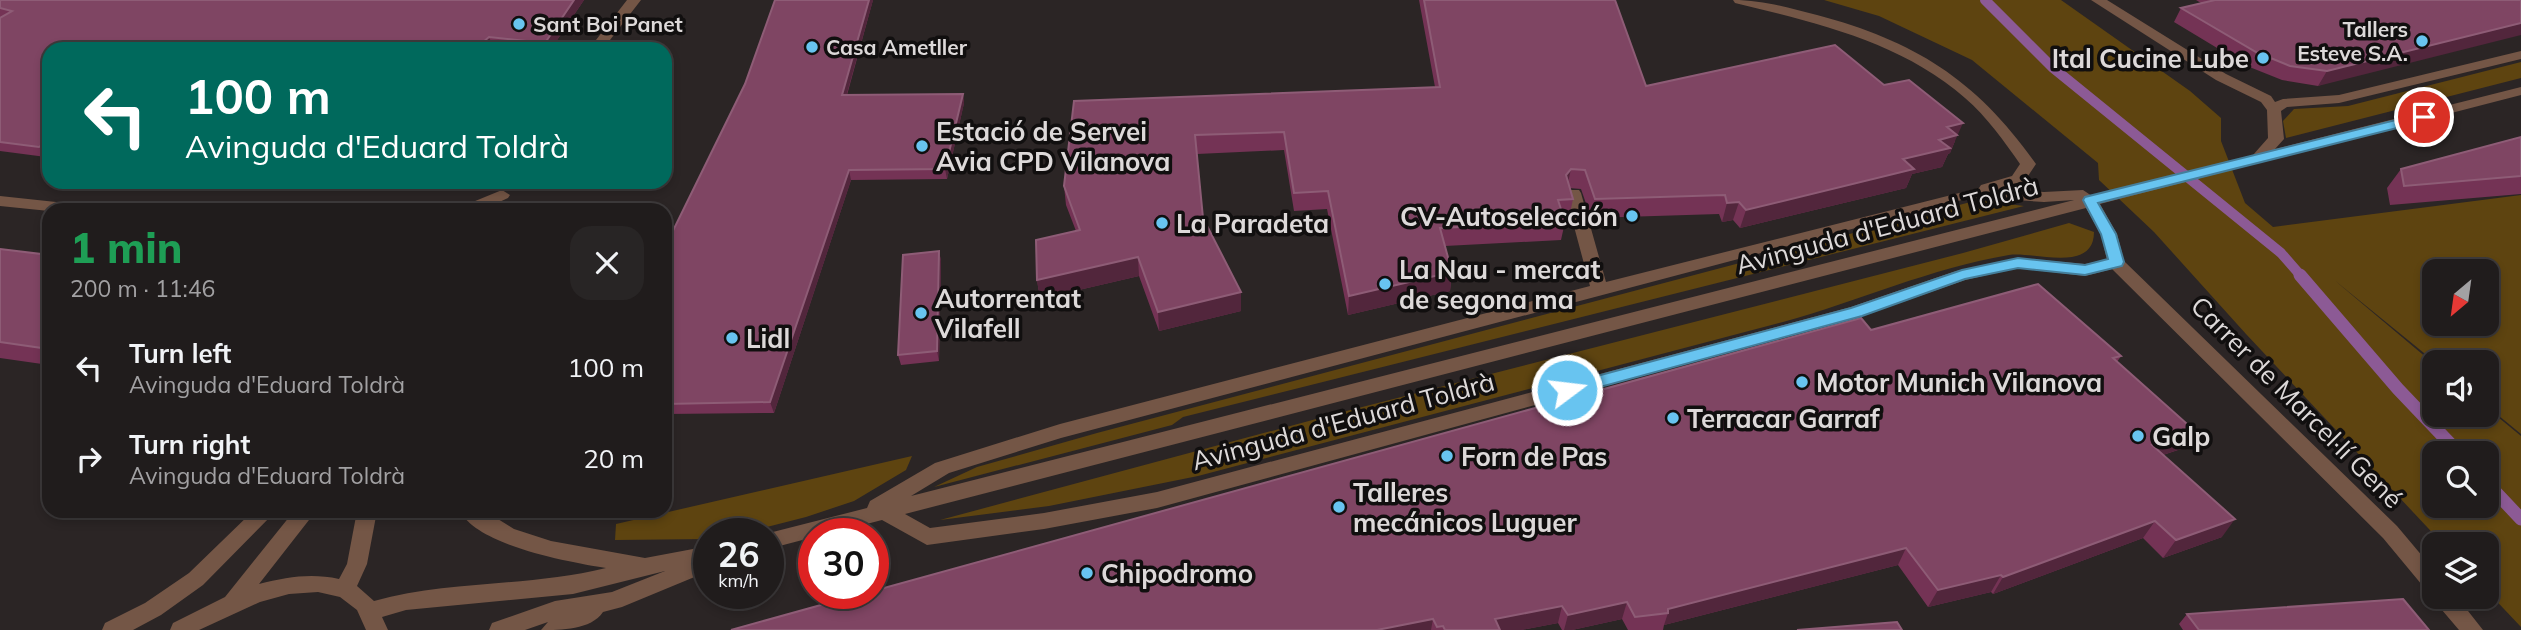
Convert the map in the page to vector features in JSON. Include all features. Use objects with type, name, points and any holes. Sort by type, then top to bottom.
[{"type":"street","points":[[601,42],[634,0]]},
{"type":"street","points":[[1740,0],[1809,15],[1884,40],[1921,59],[1951,79],[2008,132],[2028,164],[2018,179],[1973,192]]},
{"type":"street","points":[[2098,0],[2221,77],[2266,100],[2274,110],[2276,139],[2258,159]]},
{"type":"street","points":[[2274,110],[2283,103],[2339,99],[2521,55]]},
{"type":"street","name":"Avinguda d'Eduard Toldrà","points":[[862,518],[2521,91]]},
{"type":"street","points":[[481,203],[504,189]]},
{"type":"street","name":"Avinguda d'Eduard Toldrà","points":[[858,518],[942,468],[1060,431],[1973,192],[2044,197],[2119,194]]},
{"type":"street","points":[[1573,193],[1599,289]]},
{"type":"street","points":[[2090,200],[2109,234],[2116,262]]},
{"type":"street","points":[[0,201],[42,206]]},
{"type":"street","name":"Avinguda d'Eduard Toldrà","points":[[884,511],[927,537],[1044,521],[1157,500],[1856,312],[1962,275],[2018,263],[2085,270],[2116,262]]},
{"type":"street","name":"Carrer de Marcel·lí Gené","points":[[2116,262],[2390,533],[2422,571]]},
{"type":"street","points":[[113,630],[153,609],[196,579],[258,518]]},
{"type":"street","points":[[234,600],[300,518]]},
{"type":"street","points":[[345,590],[357,564],[366,518]]},
{"type":"street","points":[[478,518],[513,537],[566,552],[647,566]]},
{"type":"street","points":[[181,630],[234,600],[265,589],[295,584],[322,585],[345,590],[374,620],[406,601],[573,585],[647,566],[693,558]]},
{"type":"street","points":[[552,630],[693,569]]},
{"type":"street","points":[[500,630],[555,610],[614,601]]},
{"type":"street","points":[[2454,609],[2472,630]]},
{"type":"shaded area","points":[[1824,0],[2061,0],[2190,91],[2221,118],[2221,141],[2245,203],[2273,227],[2521,195],[2521,434],[2499,416],[2499,350],[2422,351],[2333,279],[2422,354],[2422,427],[2499,427],[2499,418],[2521,436],[2521,627],[2499,604],[2499,532],[2432,532],[2154,232],[2099,180],[2098,163],[1972,60],[1879,16]]},
{"type":"shaded area","points":[[2521,62],[2521,78],[2286,138],[2283,121],[2294,109],[2348,106]]},
{"type":"shaded area","points":[[1978,200],[2024,206],[1183,417],[1172,425],[934,487],[977,467],[1097,433]]},
{"type":"shaded area","points":[[2069,223],[2094,232],[2091,245],[2084,253],[2073,257],[2009,255],[1980,261],[1923,276],[1783,322],[1198,476],[1049,506],[940,520],[1331,415],[1963,253]]},
{"type":"shaded area","points":[[912,456],[906,470],[854,501],[806,517],[784,523],[784,518],[693,518],[693,539],[615,540],[616,524],[642,518],[672,518],[672,511]]},
{"type":"building","points":[[574,0],[546,42],[489,37],[483,42],[42,42],[42,145],[39,147],[0,142],[0,18],[12,11],[0,8],[0,1]]},
{"type":"building","points":[[775,0],[869,0],[842,95],[963,94],[945,169],[849,170],[770,402],[672,404],[672,233],[745,84]]},
{"type":"building","points":[[1424,0],[1615,0],[1646,86],[1835,45],[1884,85],[1909,80],[1963,123],[1947,127],[1957,135],[1939,140],[1950,148],[1903,159],[1914,169],[1746,210],[1739,202],[1727,203],[1725,195],[1595,199],[1585,170],[1571,169],[1566,175],[1573,199],[1558,200],[1565,222],[1440,228],[1452,272],[1349,296],[1328,191],[1294,193],[1284,132],[1195,135],[1203,218],[1241,292],[1158,312],[1138,257],[1037,280],[1036,240],[1080,230],[1064,186],[1074,101],[1440,87]]},
{"type":"building","points":[[2215,0],[2521,0],[2521,23],[2327,71],[2290,66],[2256,52],[2181,8]]},
{"type":"building","points":[[2521,137],[2521,176],[2404,186],[2401,169]]},
{"type":"building","points":[[0,249],[42,254],[42,348],[0,342]]},
{"type":"building","name":"Autorrentat Vilafell","points":[[939,251],[937,351],[898,355],[903,255]]},
{"type":"building","points":[[2038,284],[2121,356],[2113,358],[2195,431],[2152,445],[2235,519],[2176,540],[2155,521],[2003,577],[2001,575],[1938,590],[1906,548],[1668,609],[1668,613],[1635,617],[1627,602],[1568,615],[1562,606],[1495,619],[1500,630],[1445,630],[1443,626],[1437,627],[1433,619],[1377,630],[731,630],[806,609],[889,609],[889,587],[1861,318],[1871,330]]},
{"type":"building","points":[[2403,599],[2429,630],[2199,630],[2187,614]]},
{"type":"building","points":[[1897,622],[1902,630],[1797,630]]},
{"type":"waterway","points":[[1985,0],[2052,67],[2281,253],[2302,277]]},
{"type":"waterway","points":[[2300,275],[2398,389],[2448,441]]},
{"type":"waterway","points":[[2499,496],[2521,519]]},
{"type":"place","name":"Sant Boi Panet","points":[[519,24]]},
{"type":"place","name":"Tallers Esteve S.A.","points":[[2422,41]]},
{"type":"place","name":"Casa Ametller","points":[[812,47]]},
{"type":"place","name":"Ital Cucine Lube","points":[[2263,58]]},
{"type":"place","name":"Estació de Servei Avia CPD Vilanova","points":[[922,146]]},
{"type":"place","name":"CV-Autoselección","points":[[1632,216]]},
{"type":"place","name":"La Paradeta","points":[[1162,223]]},
{"type":"place","name":"La Nau - mercat de segona ma","points":[[1385,284]]},
{"type":"place","name":"Autorrentat Vilafell","points":[[921,313]]},
{"type":"place","name":"Lidl","points":[[732,338]]},
{"type":"place","name":"Motor Munich Vilanova","points":[[1802,382]]},
{"type":"place","name":"Terracar Garraf","points":[[1673,418]]},
{"type":"place","name":"Galp","points":[[2138,436]]},
{"type":"place","name":"Forn de Pas","points":[[1447,456]]},
{"type":"place","name":"Talleres mecánicos Luguer","points":[[1339,507]]},
{"type":"place","name":"Chipodromo","points":[[1087,573]]},
{"type":"route","points":[[1567,390],[1856,312],[1962,275],[2018,263],[2085,270],[2116,262],[2109,234],[2090,200],[2424,117]]}]
